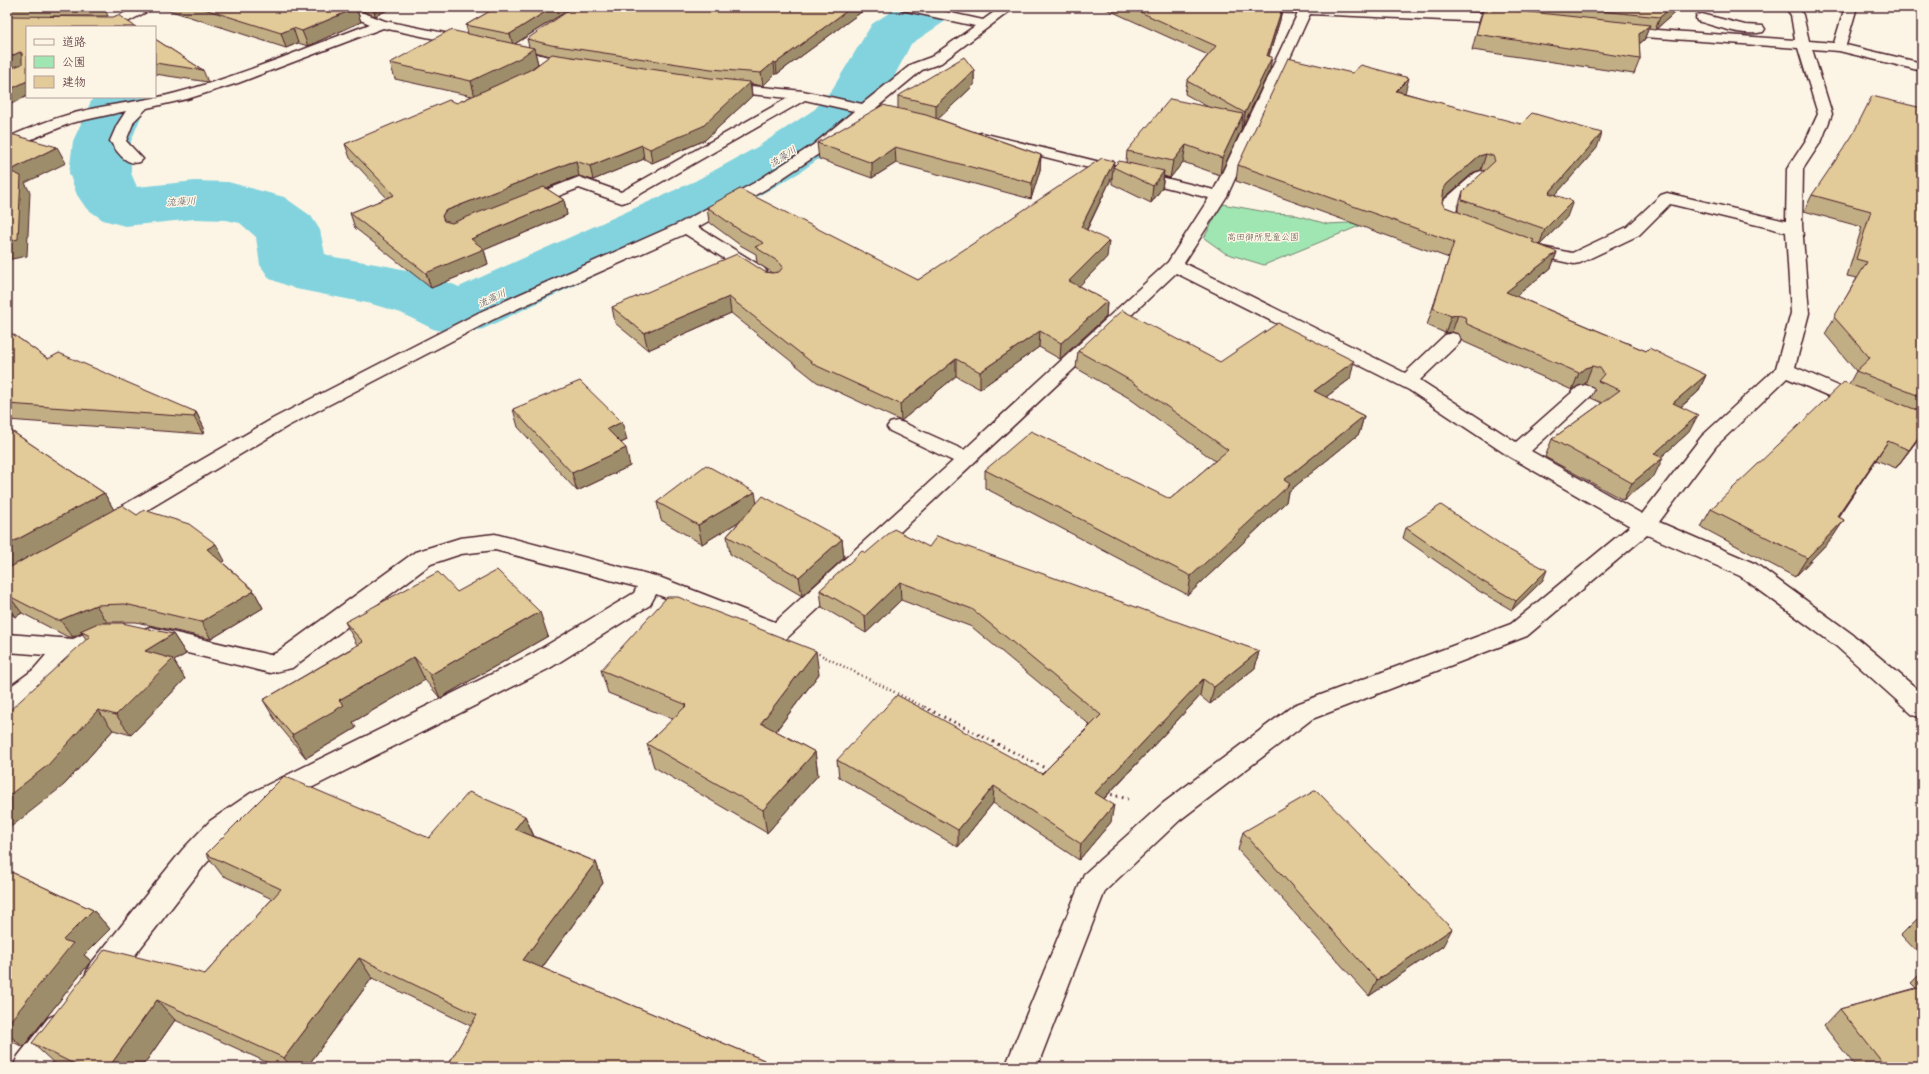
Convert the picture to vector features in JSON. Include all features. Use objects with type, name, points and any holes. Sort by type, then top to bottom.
[{"type":"street","points":[[93,22],[112,25],[146,7]]},
{"type":"street","points":[[318,7],[356,14],[382,24],[479,44]]},
{"type":"street","points":[[87,536],[281,422],[479,319],[686,227],[760,186],[811,152],[917,67],[936,60],[1009,7]]},
{"type":"street","points":[[1236,7],[1488,12],[1526,21]]},
{"type":"street","points":[[1021,1067],[1094,883],[1171,812],[1303,712],[1519,630],[1645,525],[1710,441],[1785,370],[1800,313],[1794,229],[1795,169],[1814,140],[1825,114],[1801,39],[1797,15],[1791,7]]},
{"type":"street","points":[[1839,47],[1852,7]]},
{"type":"street","points":[[910,8],[985,24]]},
{"type":"street","points":[[7,702],[42,677],[60,655],[108,632],[125,632],[270,664],[283,661],[423,558],[460,546],[495,542],[651,584],[778,633],[1174,265],[1219,196],[1307,8]]},
{"type":"street","points":[[1702,18],[1839,47],[1922,67]]},
{"type":"street","points":[[7,144],[42,127],[64,120],[97,112],[134,107],[230,82],[382,24]]},
{"type":"street","points":[[1603,30],[1650,35],[1801,39]]},
{"type":"street","points":[[516,52],[528,44]]},
{"type":"street","points":[[494,48],[516,52],[552,62],[590,68]]},
{"type":"street","points":[[536,74],[552,62]]},
{"type":"street","points":[[704,85],[803,95],[889,115]]},
{"type":"street","points":[[514,208],[579,182],[622,198],[803,95]]},
{"type":"street","points":[[134,107],[123,126],[118,141],[124,150],[135,158]]},
{"type":"street","points":[[965,133],[1219,196]]},
{"type":"street","points":[[1482,176],[1449,204],[1447,219],[1483,232]]},
{"type":"street","points":[[1512,243],[1534,251],[1574,259],[1633,231],[1667,198],[1759,218],[1794,229]]},
{"type":"street","points":[[686,227],[774,283]]},
{"type":"street","points":[[1174,265],[1407,382],[1517,452],[1645,525],[1748,570],[1844,640],[1922,708]]},
{"type":"street","points":[[1407,382],[1452,339]]},
{"type":"street","points":[[1785,370],[1879,410]]},
{"type":"street","points":[[1517,452],[1585,391]]},
{"type":"street","points":[[897,427],[967,459]]},
{"type":"street","points":[[29,1067],[164,892],[220,829],[260,801],[541,661],[642,599],[651,584]]},
{"type":"street","points":[[7,643],[76,648]]},
{"type":"path","points":[[778,633],[1054,772]]},
{"type":"path","points":[[1104,792],[1171,812]]},
{"type":"green space","name":"高田御所児童公園","points":[[1222,204],[1272,213],[1292,214],[1327,224],[1369,222],[1264,265],[1225,253],[1204,238]]},
{"type":"building","points":[[198,7],[356,8],[302,31],[293,28],[281,33]]},
{"type":"building","points":[[497,7],[553,7],[510,34],[466,25]]},
{"type":"building","points":[[574,7],[852,7],[776,63],[774,62],[761,73],[711,69],[551,45],[527,39]]},
{"type":"building","points":[[1129,7],[1282,8],[1267,56],[1272,57],[1245,113],[1187,81],[1216,46]]},
{"type":"building","points":[[1484,7],[1650,25],[1639,34],[1640,59],[1476,34]]},
{"type":"building","points":[[1561,7],[1672,7],[1660,17]]},
{"type":"building","points":[[118,15],[134,26],[26,26],[26,82],[7,91],[7,70],[22,64],[22,53],[20,52],[7,58],[7,16],[113,17]]},
{"type":"building","points":[[450,30],[534,48],[520,58],[471,81],[390,63]]},
{"type":"building","points":[[156,40],[203,70],[156,63]]},
{"type":"building","points":[[552,54],[710,78],[750,82],[703,126],[650,149],[642,145],[590,166],[576,161],[569,163],[445,211],[442,216],[444,221],[452,223],[544,187],[564,200],[471,239],[484,249],[426,273],[350,213],[394,195],[345,144],[449,100],[457,103],[532,69]]},
{"type":"building","points":[[964,57],[974,70],[936,105],[898,96]]},
{"type":"building","points":[[1288,58],[1352,73],[1361,65],[1409,78],[1396,91],[1521,124],[1532,113],[1602,133],[1549,193],[1573,201],[1545,229],[1462,200],[1463,191],[1495,161],[1493,156],[1486,154],[1479,156],[1447,184],[1444,188],[1442,203],[1445,207],[1534,240],[1532,242],[1557,252],[1506,292],[1646,351],[1649,348],[1706,375],[1673,403],[1698,415],[1654,454],[1663,458],[1632,483],[1552,439],[1620,390],[1598,381],[1604,374],[1600,368],[1592,366],[1585,368],[1579,373],[1467,324],[1465,317],[1458,315],[1451,316],[1433,308],[1454,242],[1238,165]]},
{"type":"building","points":[[1872,96],[1922,108],[1922,397],[1856,371],[1870,358],[1834,317],[1867,262],[1856,259],[1871,211],[1812,195],[1852,136]]},
{"type":"building","points":[[1170,99],[1243,114],[1222,158],[1186,145],[1173,161],[1127,151]]},
{"type":"building","points":[[883,105],[926,115],[1041,155],[1032,183],[895,147],[872,163],[817,143]]},
{"type":"building","points":[[7,133],[57,147],[9,171],[21,176],[18,239],[7,242]]},
{"type":"building","points":[[1102,158],[1114,161],[1081,227],[1109,241],[1069,281],[1107,301],[1061,343],[1040,331],[980,372],[956,359],[900,404],[815,365],[729,297],[644,333],[612,307],[737,254],[765,272],[779,272],[783,267],[779,262],[755,247],[764,243],[738,229],[707,207],[740,189],[918,280]]},
{"type":"building","points":[[1119,161],[1164,171],[1153,186],[1113,167]]},
{"type":"building","points":[[1122,310],[1220,362],[1278,323],[1354,361],[1314,391],[1364,416],[1284,480],[1290,484],[1191,576],[985,470],[1031,431],[1170,499],[1228,450],[1131,381],[1078,351]]},
{"type":"building","points":[[7,330],[48,359],[59,353],[196,412],[194,417],[7,404]]},
{"type":"building","points":[[580,381],[622,422],[607,429],[626,448],[572,473],[513,409]]},
{"type":"building","points":[[1844,382],[1922,412],[1922,432],[1909,450],[1888,441],[1837,516],[1844,520],[1807,558],[1711,509]]},
{"type":"building","points":[[7,428],[104,493],[7,545]]},
{"type":"building","points":[[706,465],[755,492],[698,525],[657,502]]},
{"type":"building","points":[[763,496],[842,539],[799,577],[727,536]]},
{"type":"building","points":[[122,505],[137,515],[144,510],[189,524],[216,544],[207,549],[254,591],[201,622],[125,604],[96,605],[60,620],[56,620],[9,596],[7,597],[7,569]]},
{"type":"building","points":[[1441,505],[1502,546],[1547,570],[1516,601],[1482,581],[1406,528]]},
{"type":"building","points":[[894,529],[929,547],[937,536],[1259,651],[1214,687],[1203,679],[1095,793],[1114,805],[1081,844],[994,786],[958,830],[837,760],[897,695],[1042,774],[1101,715],[972,609],[900,582],[865,616],[820,590],[862,551],[866,553]]},
{"type":"building","points":[[497,570],[540,612],[430,675],[414,657],[339,700],[344,705],[292,735],[263,700],[363,642],[345,622],[438,572],[457,592]]},
{"type":"building","points":[[667,597],[678,597],[816,651],[761,723],[815,752],[763,810],[647,744],[687,705],[601,670]]},
{"type":"building","points":[[98,623],[122,623],[173,634],[145,651],[173,659],[116,715],[98,710],[48,765],[7,797],[7,713],[90,636],[80,631]]},
{"type":"building","points":[[284,776],[429,838],[469,792],[525,816],[515,829],[596,862],[523,960],[764,1060],[760,1067],[447,1067],[477,1015],[359,958],[284,1058],[157,1000],[109,1067],[85,1067],[74,1064],[32,1043],[105,949],[205,974],[281,889],[206,854]]},
{"type":"building","points":[[1316,790],[1452,929],[1377,980],[1243,832]]},
{"type":"building","points":[[7,870],[93,910],[63,940],[73,943],[7,1025]]},
{"type":"building","points":[[1922,916],[1922,923],[1918,918]]},
{"type":"building","points":[[1922,987],[1922,1067],[1886,1067],[1840,1009]]},
{"type":"waterway","name":"流藻川","points":[[121,98],[102,141],[100,173],[108,195],[125,207],[195,200],[228,201],[262,210],[288,230],[294,265],[320,275],[380,285],[426,298],[458,314],[717,194],[778,160],[835,121],[856,96],[890,35],[932,7]]}]
